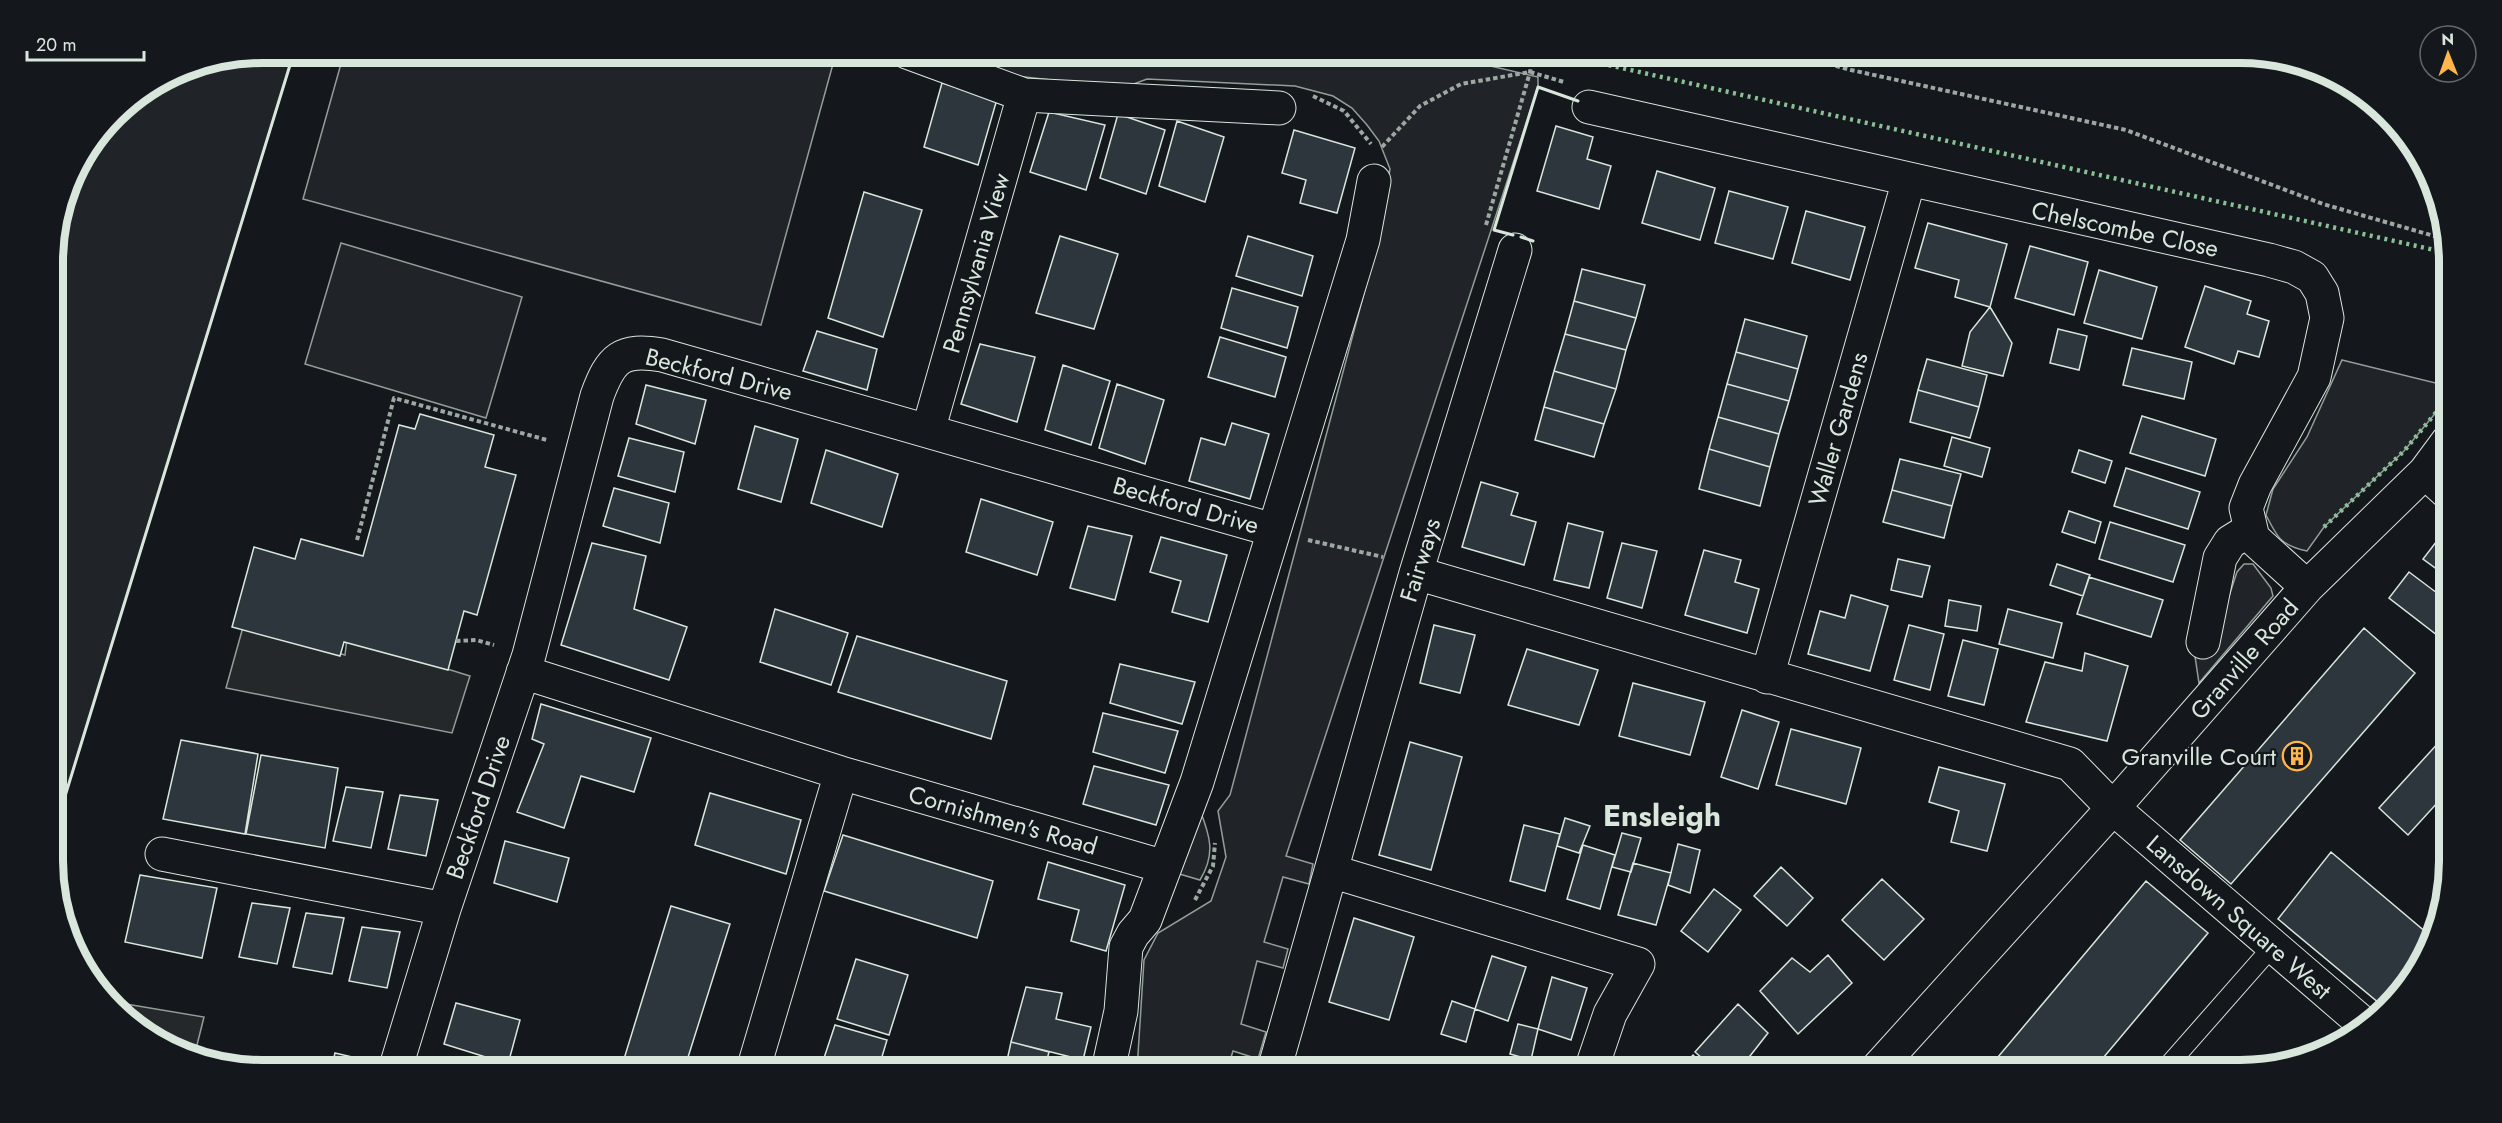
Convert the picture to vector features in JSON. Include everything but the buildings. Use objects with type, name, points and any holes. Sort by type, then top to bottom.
[{"type":"street","points":[[937,63],[1024,95],[1279,108]]},
{"type":"street","name":"Pennsylvania View","points":[[928,431],[1024,95]]},
{"type":"street","name":"Chelscombe Close","points":[[1600,109],[2269,260],[2294,267],[2312,277],[2322,293],[2327,318],[2323,343],[2314,377],[2256,485],[2247,508],[2251,529]]},
{"type":"street","name":"Waller Gardens","points":[[1767,677],[1909,180]]},
{"type":"street","name":"Beckford Drive","points":[[1110,1060],[1121,1011],[1126,947],[1145,920],[1197,782],[1363,240],[1374,181]]},
{"type":"street","name":"Fairways","points":[[1277,1060],[1416,573],[1515,250]]},
{"type":"street","name":"Beckford Drive","points":[[398,1060],[444,909],[529,655],[581,452],[606,373],[621,357],[640,351],[662,355],[1273,530]]},
{"type":"street","name":"Granville Road","points":[[1885,1060],[2113,808],[2307,587],[2437,482]]},
{"type":"street","points":[[2203,642],[2220,558],[2230,542],[2251,529],[2253,538],[2307,587]]},
{"type":"street","points":[[1416,573],[2070,764],[2113,808]]},
{"type":"street","name":"Cornishmen's Road","points":[[523,672],[841,773],[1165,867]]},
{"type":"street","points":[[756,1060],[841,773]]},
{"type":"street","name":"Lansdown Square West","points":[[2113,808],[2359,1020]]},
{"type":"street","name":"Beckford Drive","points":[[162,854],[444,909]]},
{"type":"street","points":[[1331,871],[1638,964],[1610,1014],[1594,1060]]},
{"type":"lane","points":[[2173,1060],[2272,946]]},
{"type":"path","points":[[1515,250],[1484,233],[1531,63]]},
{"type":"path","points":[[1825,63],[2126,130],[2323,204],[2437,237]]},
{"type":"path","points":[[1279,108],[1299,94],[1320,98],[1344,111],[1377,152],[1420,106],[1461,84],[1530,72],[1555,78],[1588,94],[1600,109]]},
{"type":"path","points":[[357,540],[394,398],[543,438],[581,452]]},
{"type":"path","points":[[1273,530],[1390,559],[1416,573]]},
{"type":"shaded area","points":[[249,63],[291,63],[63,803],[63,249],[70,211],[78,186],[104,141],[131,112],[152,97],[174,84],[223,67]]},
{"type":"shaded area","points":[[341,63],[833,63],[761,325],[303,199]]},
{"type":"shaded area","points":[[977,63],[1478,63],[1538,77],[1538,87],[1286,856],[1313,864],[1309,884],[1283,877],[1264,942],[1288,949],[1283,968],[1257,961],[1241,1024],[1266,1032],[1258,1059],[1233,1051],[1230,1060],[1138,1060],[1144,960],[1158,933],[1211,901],[1226,857],[1218,811],[1230,795],[1378,241],[1390,169],[1379,141],[1352,108],[1333,96],[1295,86],[1147,79],[1123,88],[1016,76]]},
{"type":"shaded area","points":[[341,243],[522,297],[486,418],[305,364]]},
{"type":"shaded area","points":[[2342,360],[2439,384],[2439,409],[2404,451],[2324,527],[2307,551],[2281,540],[2266,515],[2273,489],[2307,437]]},
{"type":"shaded area","points":[[2244,564],[2253,564],[2271,588],[2273,596],[2199,683],[2193,643],[2212,648],[2237,572]]},
{"type":"shaded area","points":[[243,627],[345,655],[347,638],[470,676],[452,733],[226,688]]},
{"type":"shaded area","points":[[1200,810],[1209,837],[1210,853],[1200,880],[1176,873]]},
{"type":"shaded area","points":[[123,1003],[204,1017],[196,1048],[163,1033]]},
{"type":"hedge","points":[[1599,63],[2438,251]]},
{"type":"hedge","points":[[2324,527],[2404,451],[2439,409]]},
{"type":"wall","points":[[63,803],[291,63]]},
{"type":"wall","points":[[1513,235],[1494,230],[1538,87],[1578,101]]},
{"type":"wall","points":[[1521,237],[1533,241]]},
{"type":"place","name":"Granville Court","points":[[2297,756]]},
{"type":"district","name":"Ensleigh","points":[[1662,815]]}]
